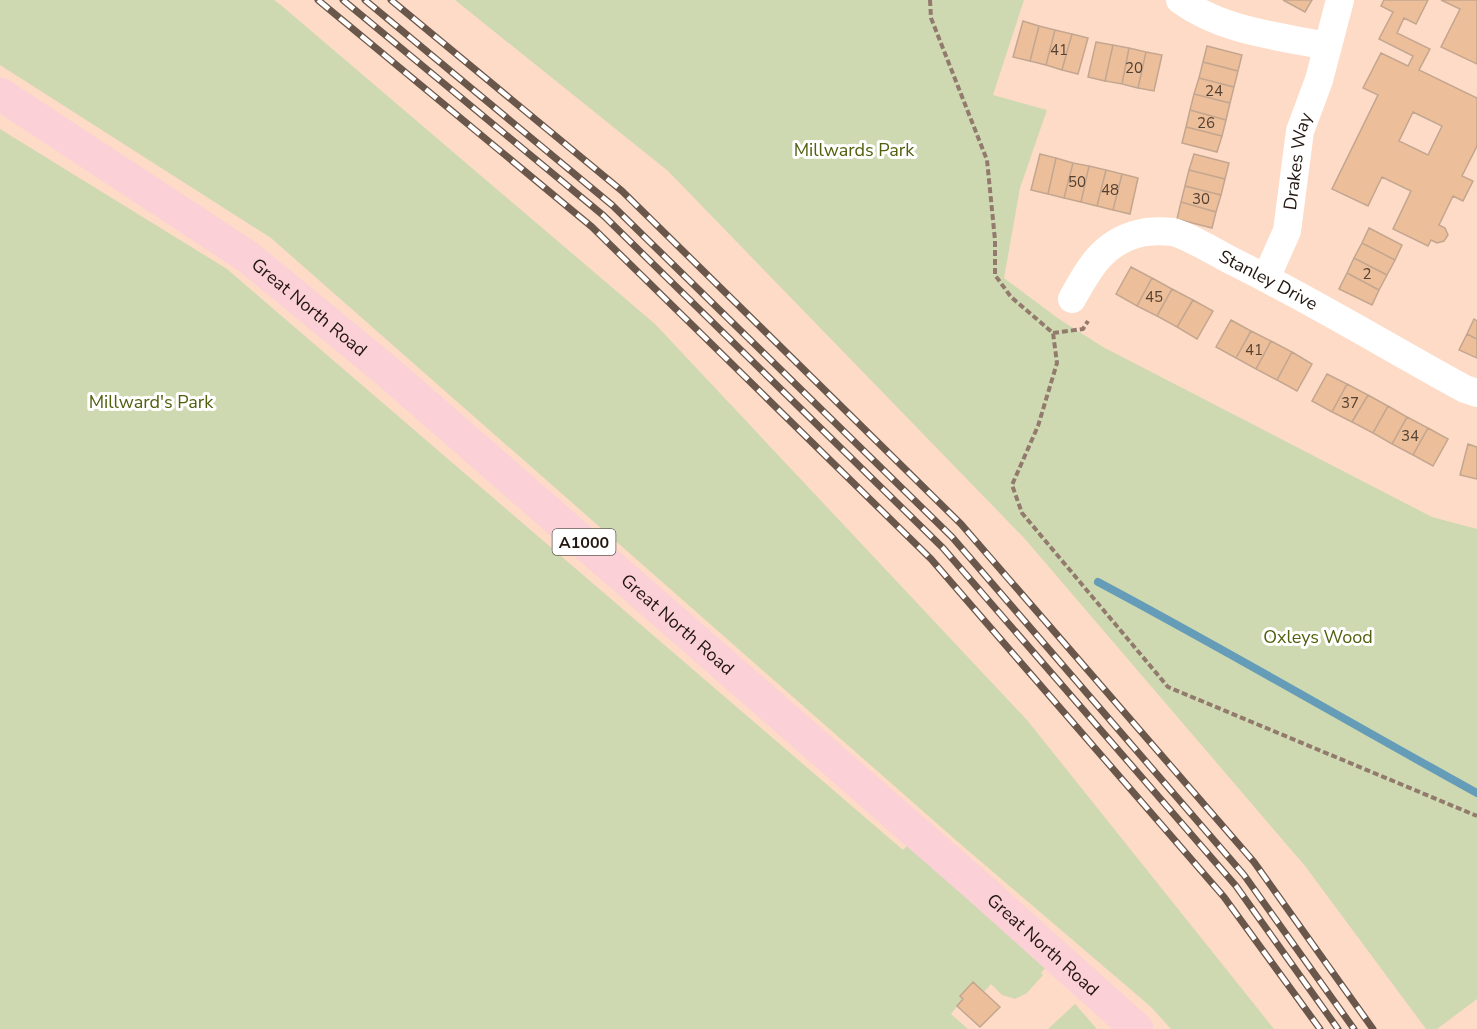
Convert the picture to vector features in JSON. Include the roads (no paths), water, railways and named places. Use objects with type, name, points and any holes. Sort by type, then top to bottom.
[{"type":"main road","name":"Great North Road","points":[[0,94],[248,257],[353,343],[631,583],[1137,1029]]},
{"type":"street","points":[[1180,0],[1191,8],[1235,27],[1327,46]]},
{"type":"street","name":"Drakes Way","points":[[1266,278],[1287,231],[1300,131],[1319,80],[1340,0]]},
{"type":"street","name":"Stanley Drive","points":[[1072,299],[1088,269],[1101,254],[1125,237],[1148,232],[1174,232],[1266,278],[1392,349],[1477,393]]},
{"type":"waterway","points":[[1098,582],[1477,793]]},
{"type":"railway","points":[[318,0],[592,227],[931,559],[1224,897],[1320,1029]]},
{"type":"railway","points":[[343,0],[604,216],[943,548],[1236,886],[1338,1029]]},
{"type":"railway","points":[[365,0],[612,205],[952,537],[1244,875],[1354,1029]]},
{"type":"railway","points":[[391,0],[622,191],[961,524],[1254,862],[1373,1029]]},
{"type":"park label","name":"Millwards Park","points":[[854,150]]},
{"type":"park label","name":"Millward's Park","points":[[151,402]]},
{"type":"park label","name":"Oxleys Wood","points":[[1318,637]]}]
